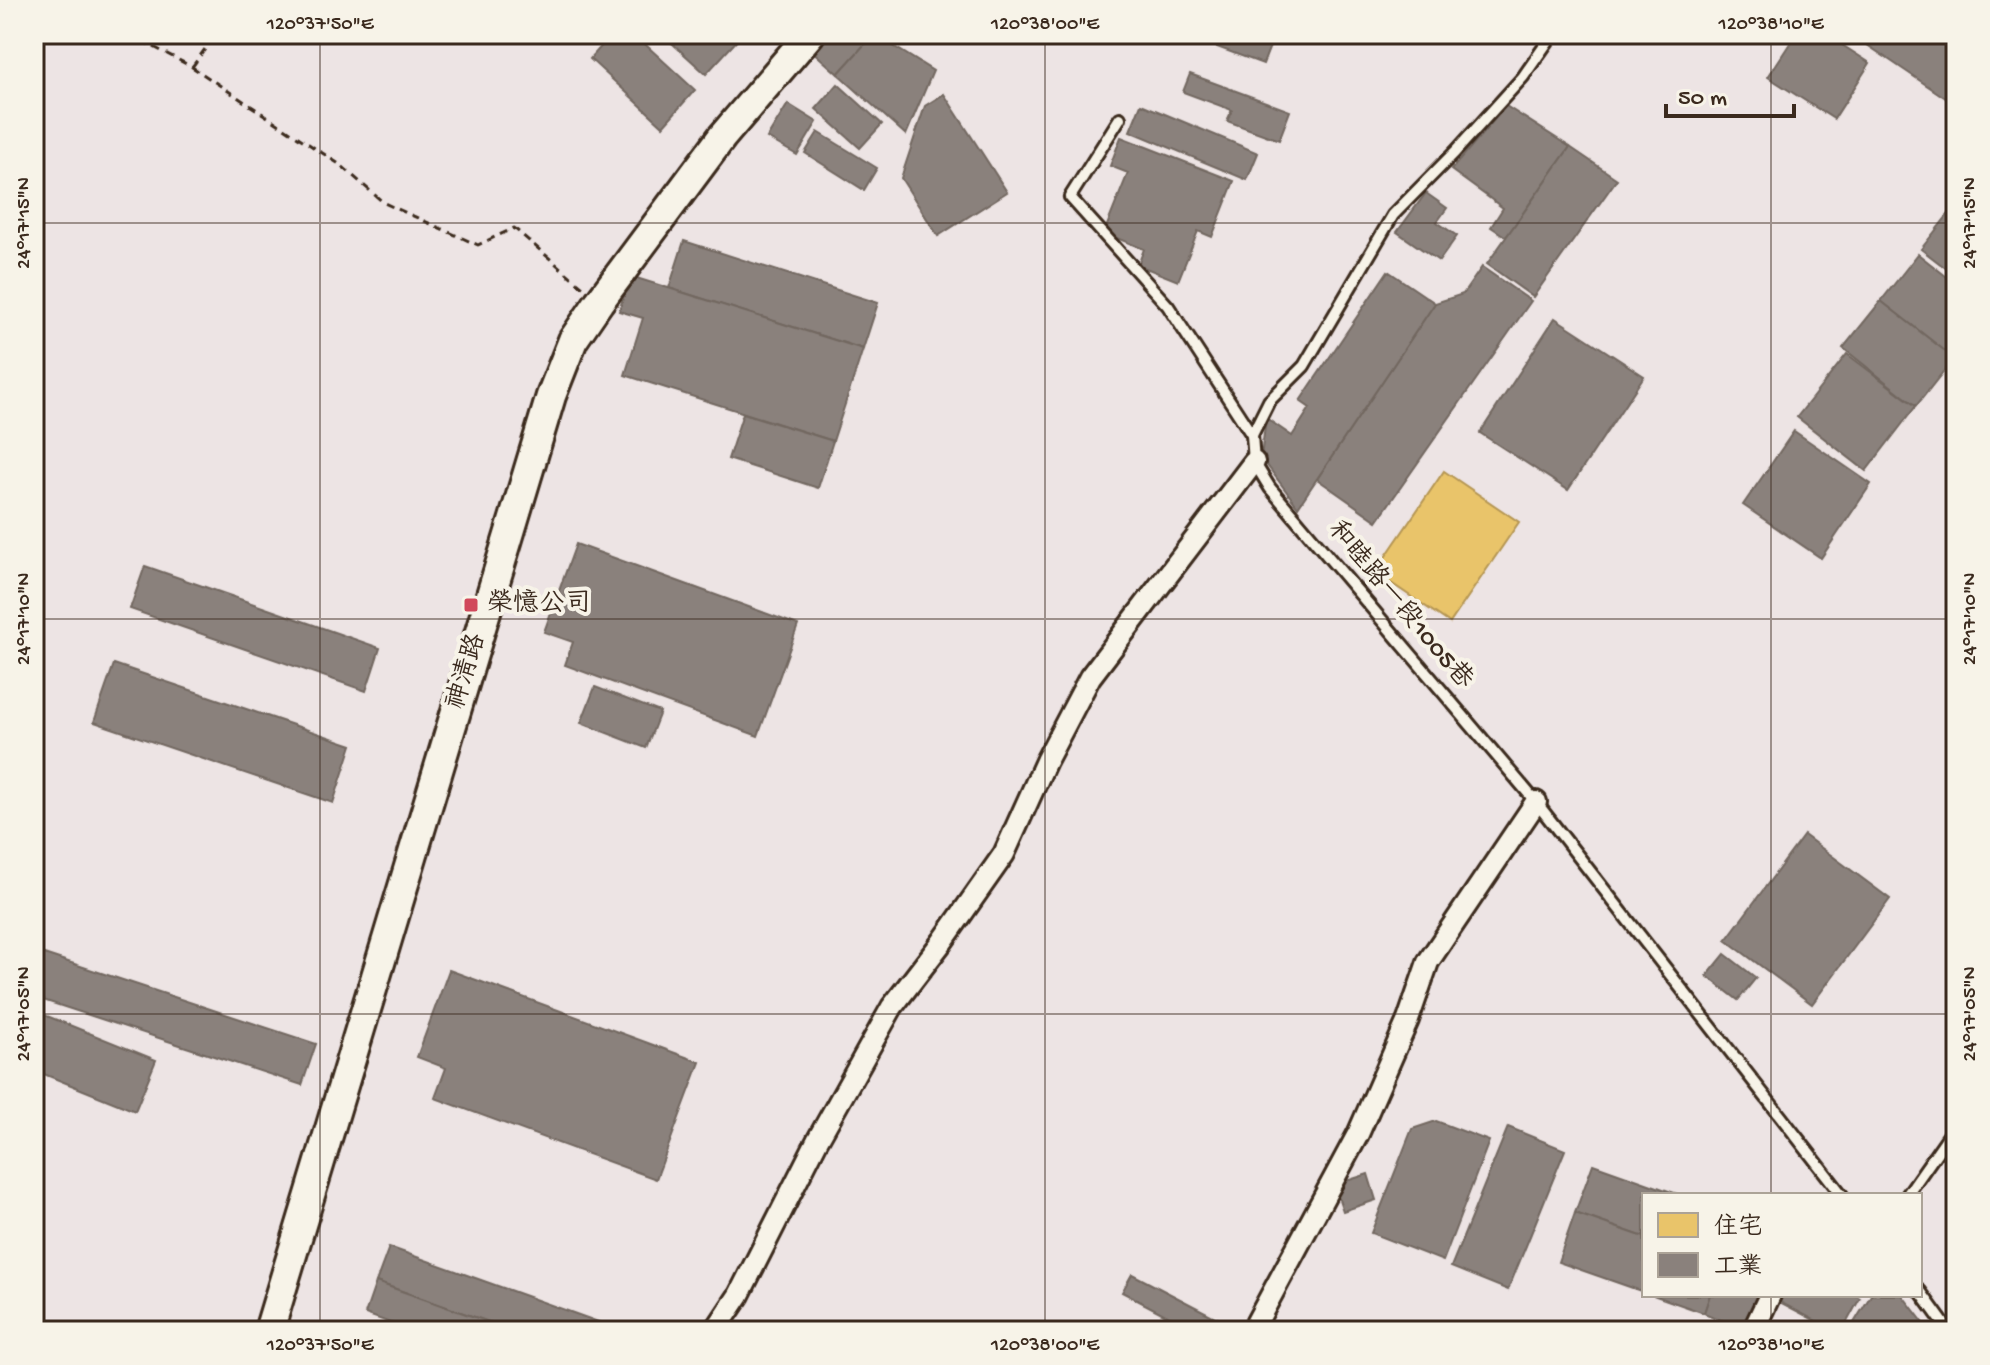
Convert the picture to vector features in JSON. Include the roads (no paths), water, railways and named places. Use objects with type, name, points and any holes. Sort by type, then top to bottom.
[{"type":"street","name":"神清路","points":[[269,1331],[551,396],[573,340],[722,137],[810,34]]},
{"type":"street","points":[[715,1331],[739,1295],[817,1141],[892,1007],[1004,854],[1046,761],[1090,677],[1254,462]]},
{"type":"street","points":[[1252,1331],[1358,1134],[1408,1020],[1428,962],[1536,802]]},
{"type":"street","points":[[1753,1331],[1769,1297]]},
{"type":"lane","points":[[1252,435],[1269,401],[1304,366],[1393,215],[1523,77],[1553,34]]},
{"type":"lane","points":[[1120,118],[1070,197],[1168,306],[1252,435]]},
{"type":"lane","name":"和睦路一段1005巷","points":[[1252,435],[1254,462],[1270,488],[1536,802],[1840,1193]]},
{"type":"lane","points":[[1908,1193],[1956,1125]]},
{"type":"lane","points":[[1922,1294],[1949,1331]]},
{"type":"place","name":"榮憶公司","points":[[471,605]]}]
